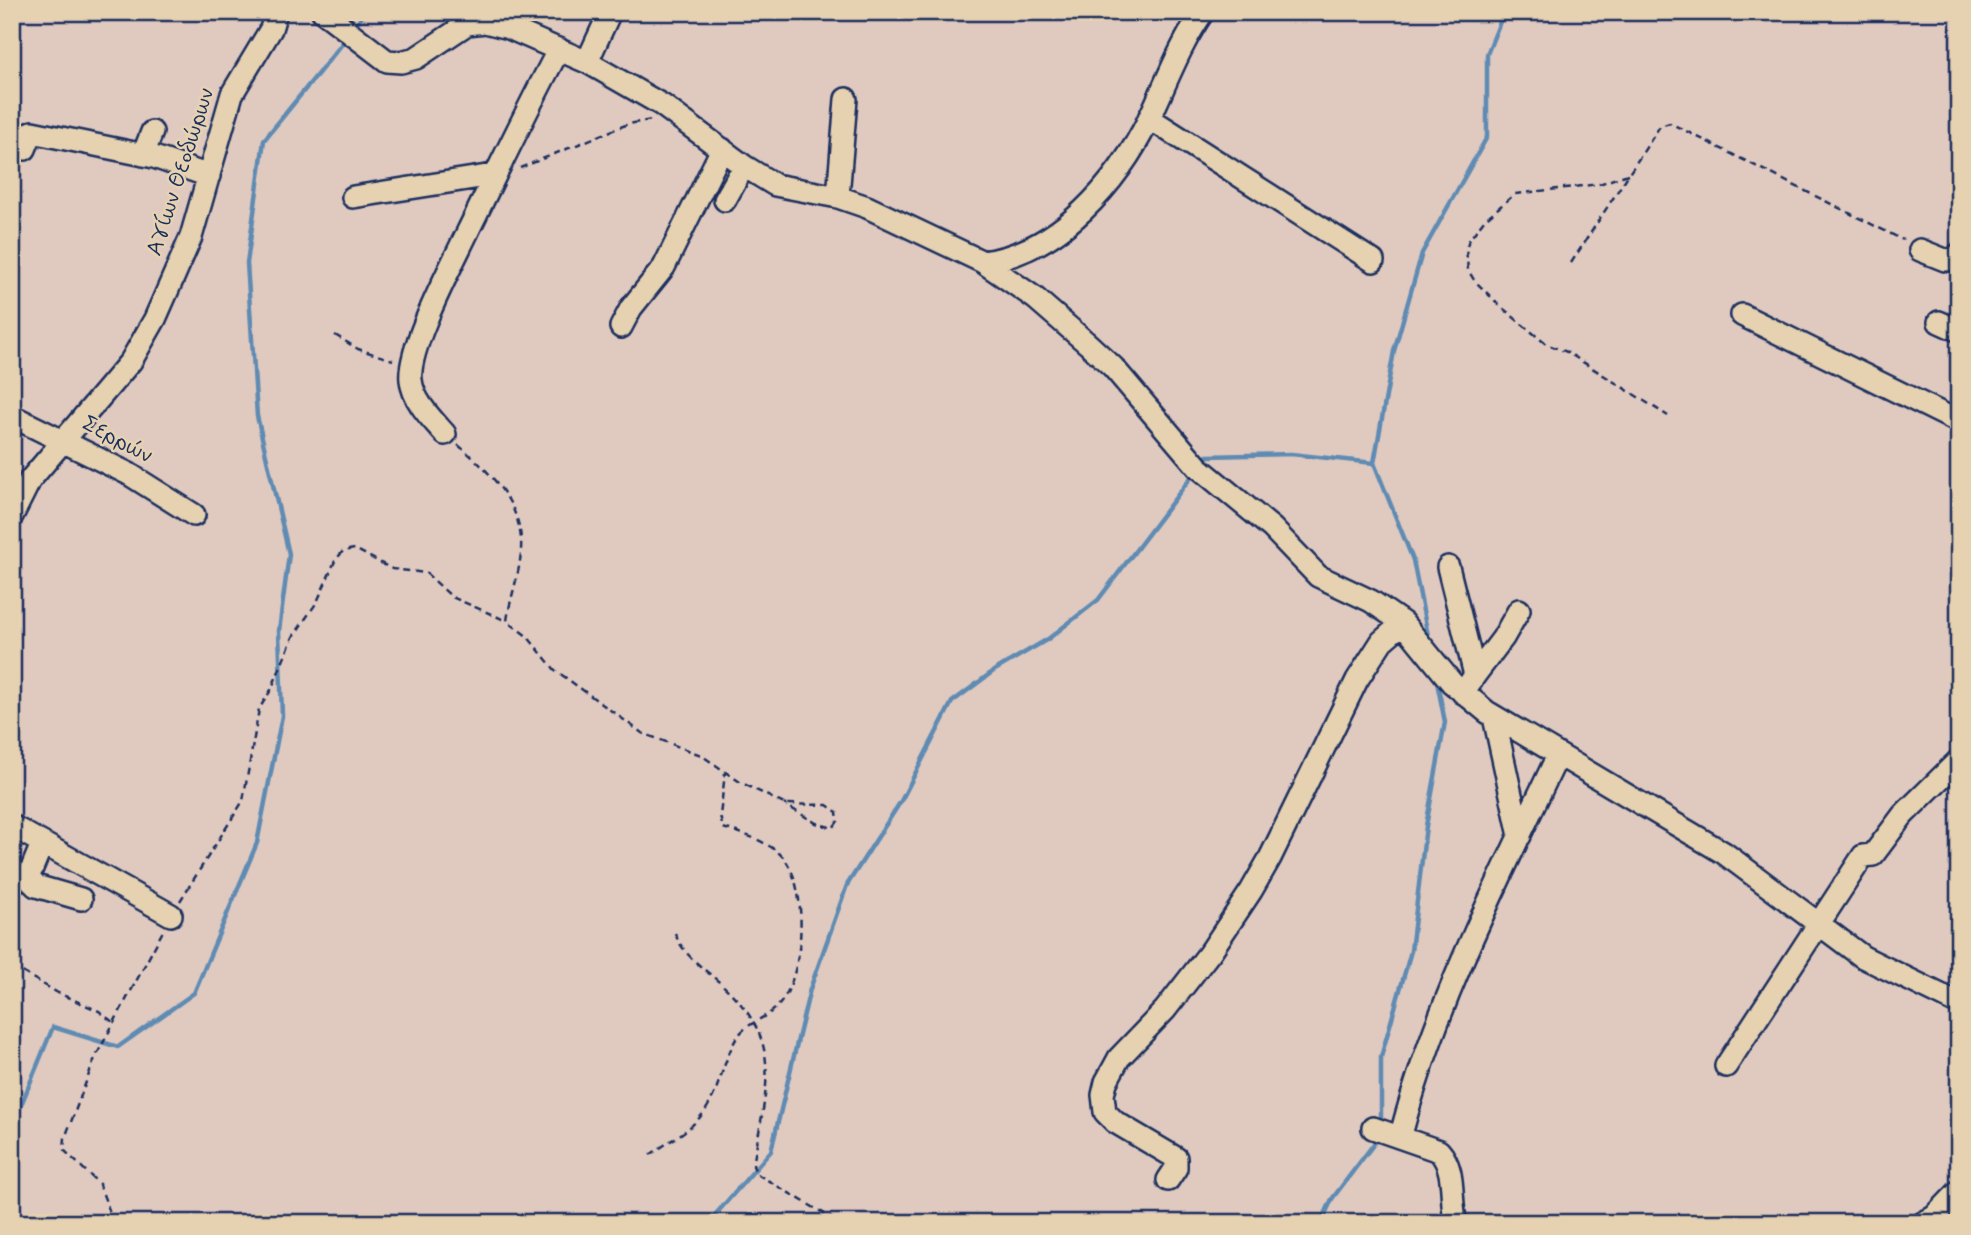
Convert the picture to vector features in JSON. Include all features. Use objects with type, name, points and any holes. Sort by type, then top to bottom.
[{"type":"street","name":"Αγίων Θεοδώρων","points":[[12,516],[30,480],[131,362],[144,342],[191,237],[232,94],[271,29],[276,12]]},
{"type":"street","points":[[323,12],[368,50],[394,62],[416,58],[467,24],[514,20],[559,49],[587,62],[677,116],[744,166],[775,185],[838,197],[900,222],[983,262],[1013,281],[1113,367],[1198,467],[1272,528],[1318,576],[1371,601],[1403,623],[1437,666],[1469,684],[1494,717],[1724,853],[1863,957],[1959,1004]]},
{"type":"street","points":[[587,62],[610,12]]},
{"type":"street","points":[[983,262],[1000,260],[1036,247],[1080,213],[1104,186],[1149,118],[1178,51],[1203,12]]},
{"type":"street","points":[[445,434],[416,396],[411,382],[413,361],[425,322],[493,175],[559,49]]},
{"type":"street","points":[[838,197],[846,99]]},
{"type":"street","points":[[1149,118],[1373,261]]},
{"type":"street","points":[[25,149],[32,132],[143,155],[209,176]]},
{"type":"street","points":[[143,155],[152,132]]},
{"type":"street","points":[[621,327],[631,308],[664,267],[722,149]]},
{"type":"street","points":[[725,200],[744,166]]},
{"type":"street","points":[[353,197],[493,175]]},
{"type":"street","points":[[1013,281],[1036,247]]},
{"type":"street","points":[[1920,250],[1945,260],[1955,259],[1959,254]]},
{"type":"street","points":[[1742,315],[1959,422]]},
{"type":"street","points":[[1939,322],[1959,331]]},
{"type":"street","name":"Σερρών","points":[[12,416],[129,474],[194,515]]},
{"type":"street","points":[[1448,567],[1469,684]]},
{"type":"street","points":[[1469,684],[1503,638],[1519,610]]},
{"type":"street","points":[[1168,1180],[1176,1168],[1177,1158],[1115,1122],[1105,1112],[1103,1095],[1106,1082],[1119,1058],[1164,1010],[1211,951],[1251,891],[1270,858],[1357,680],[1381,642],[1403,623]]},
{"type":"street","points":[[1494,717],[1520,836]]},
{"type":"street","points":[[1401,1135],[1415,1079],[1438,1019],[1558,755]]},
{"type":"street","points":[[1726,1066],[1863,856],[1873,855],[1903,815],[1959,760]]},
{"type":"street","points":[[12,826],[171,915]]},
{"type":"street","points":[[42,844],[28,878],[47,890],[81,899]]},
{"type":"street","points":[[1373,1128],[1401,1135],[1439,1151],[1446,1159],[1450,1167],[1451,1203],[1456,1223]]},
{"type":"street","points":[[1923,1223],[1934,1217],[1959,1191]]},
{"type":"path","points":[[493,175],[628,124],[677,116]]},
{"type":"path","points":[[1571,263],[1660,126],[1670,123],[1836,204],[1920,250]]},
{"type":"path","points":[[1628,174],[1599,184],[1515,194],[1504,201],[1469,240],[1466,248],[1468,270],[1474,280],[1499,305],[1546,344],[1567,352],[1668,416]]},
{"type":"path","points":[[335,335],[379,357],[413,361]]},
{"type":"path","points":[[445,434],[506,494],[514,513],[522,548],[507,621]]},
{"type":"path","points":[[114,1223],[99,1184],[64,1150],[84,1087],[114,1023],[171,915],[243,801],[259,709],[271,690],[293,638],[317,602],[335,561],[343,551],[355,549],[392,569],[426,573],[452,597],[507,621],[527,636],[555,670],[630,726],[701,755],[725,771],[825,827],[833,828],[838,821],[837,812],[827,805],[784,804]]},
{"type":"path","points":[[650,1155],[701,1117],[737,1036],[778,1006],[791,985],[800,955],[801,921],[796,888],[781,855],[751,838],[723,828],[720,816],[725,771]]},
{"type":"path","points":[[675,933],[678,943],[695,963],[742,1004],[756,1021],[764,1039],[766,1059],[753,1166],[757,1174],[768,1183],[840,1223]]},
{"type":"path","points":[[12,966],[58,993],[99,1011],[114,1023]]},
{"type":"waterway","points":[[353,29],[365,12]]},
{"type":"waterway","points":[[1429,641],[1413,560],[1374,463],[1394,351],[1422,253],[1487,137],[1487,54],[1504,12]]},
{"type":"waterway","points":[[12,1127],[53,1027],[118,1047],[194,993],[257,843],[282,716],[279,631],[289,554],[257,416],[247,263],[264,140],[346,39]]},
{"type":"waterway","points":[[1202,462],[1207,456],[1291,454],[1374,463]]},
{"type":"waterway","points":[[708,1223],[771,1151],[810,989],[847,885],[901,801],[952,702],[995,670],[1048,639],[1098,600],[1195,472]]},
{"type":"waterway","points":[[1381,1122],[1381,1057],[1411,951],[1426,826],[1445,722],[1436,677]]},
{"type":"waterway","points":[[1321,1223],[1332,1199],[1379,1137]]}]
